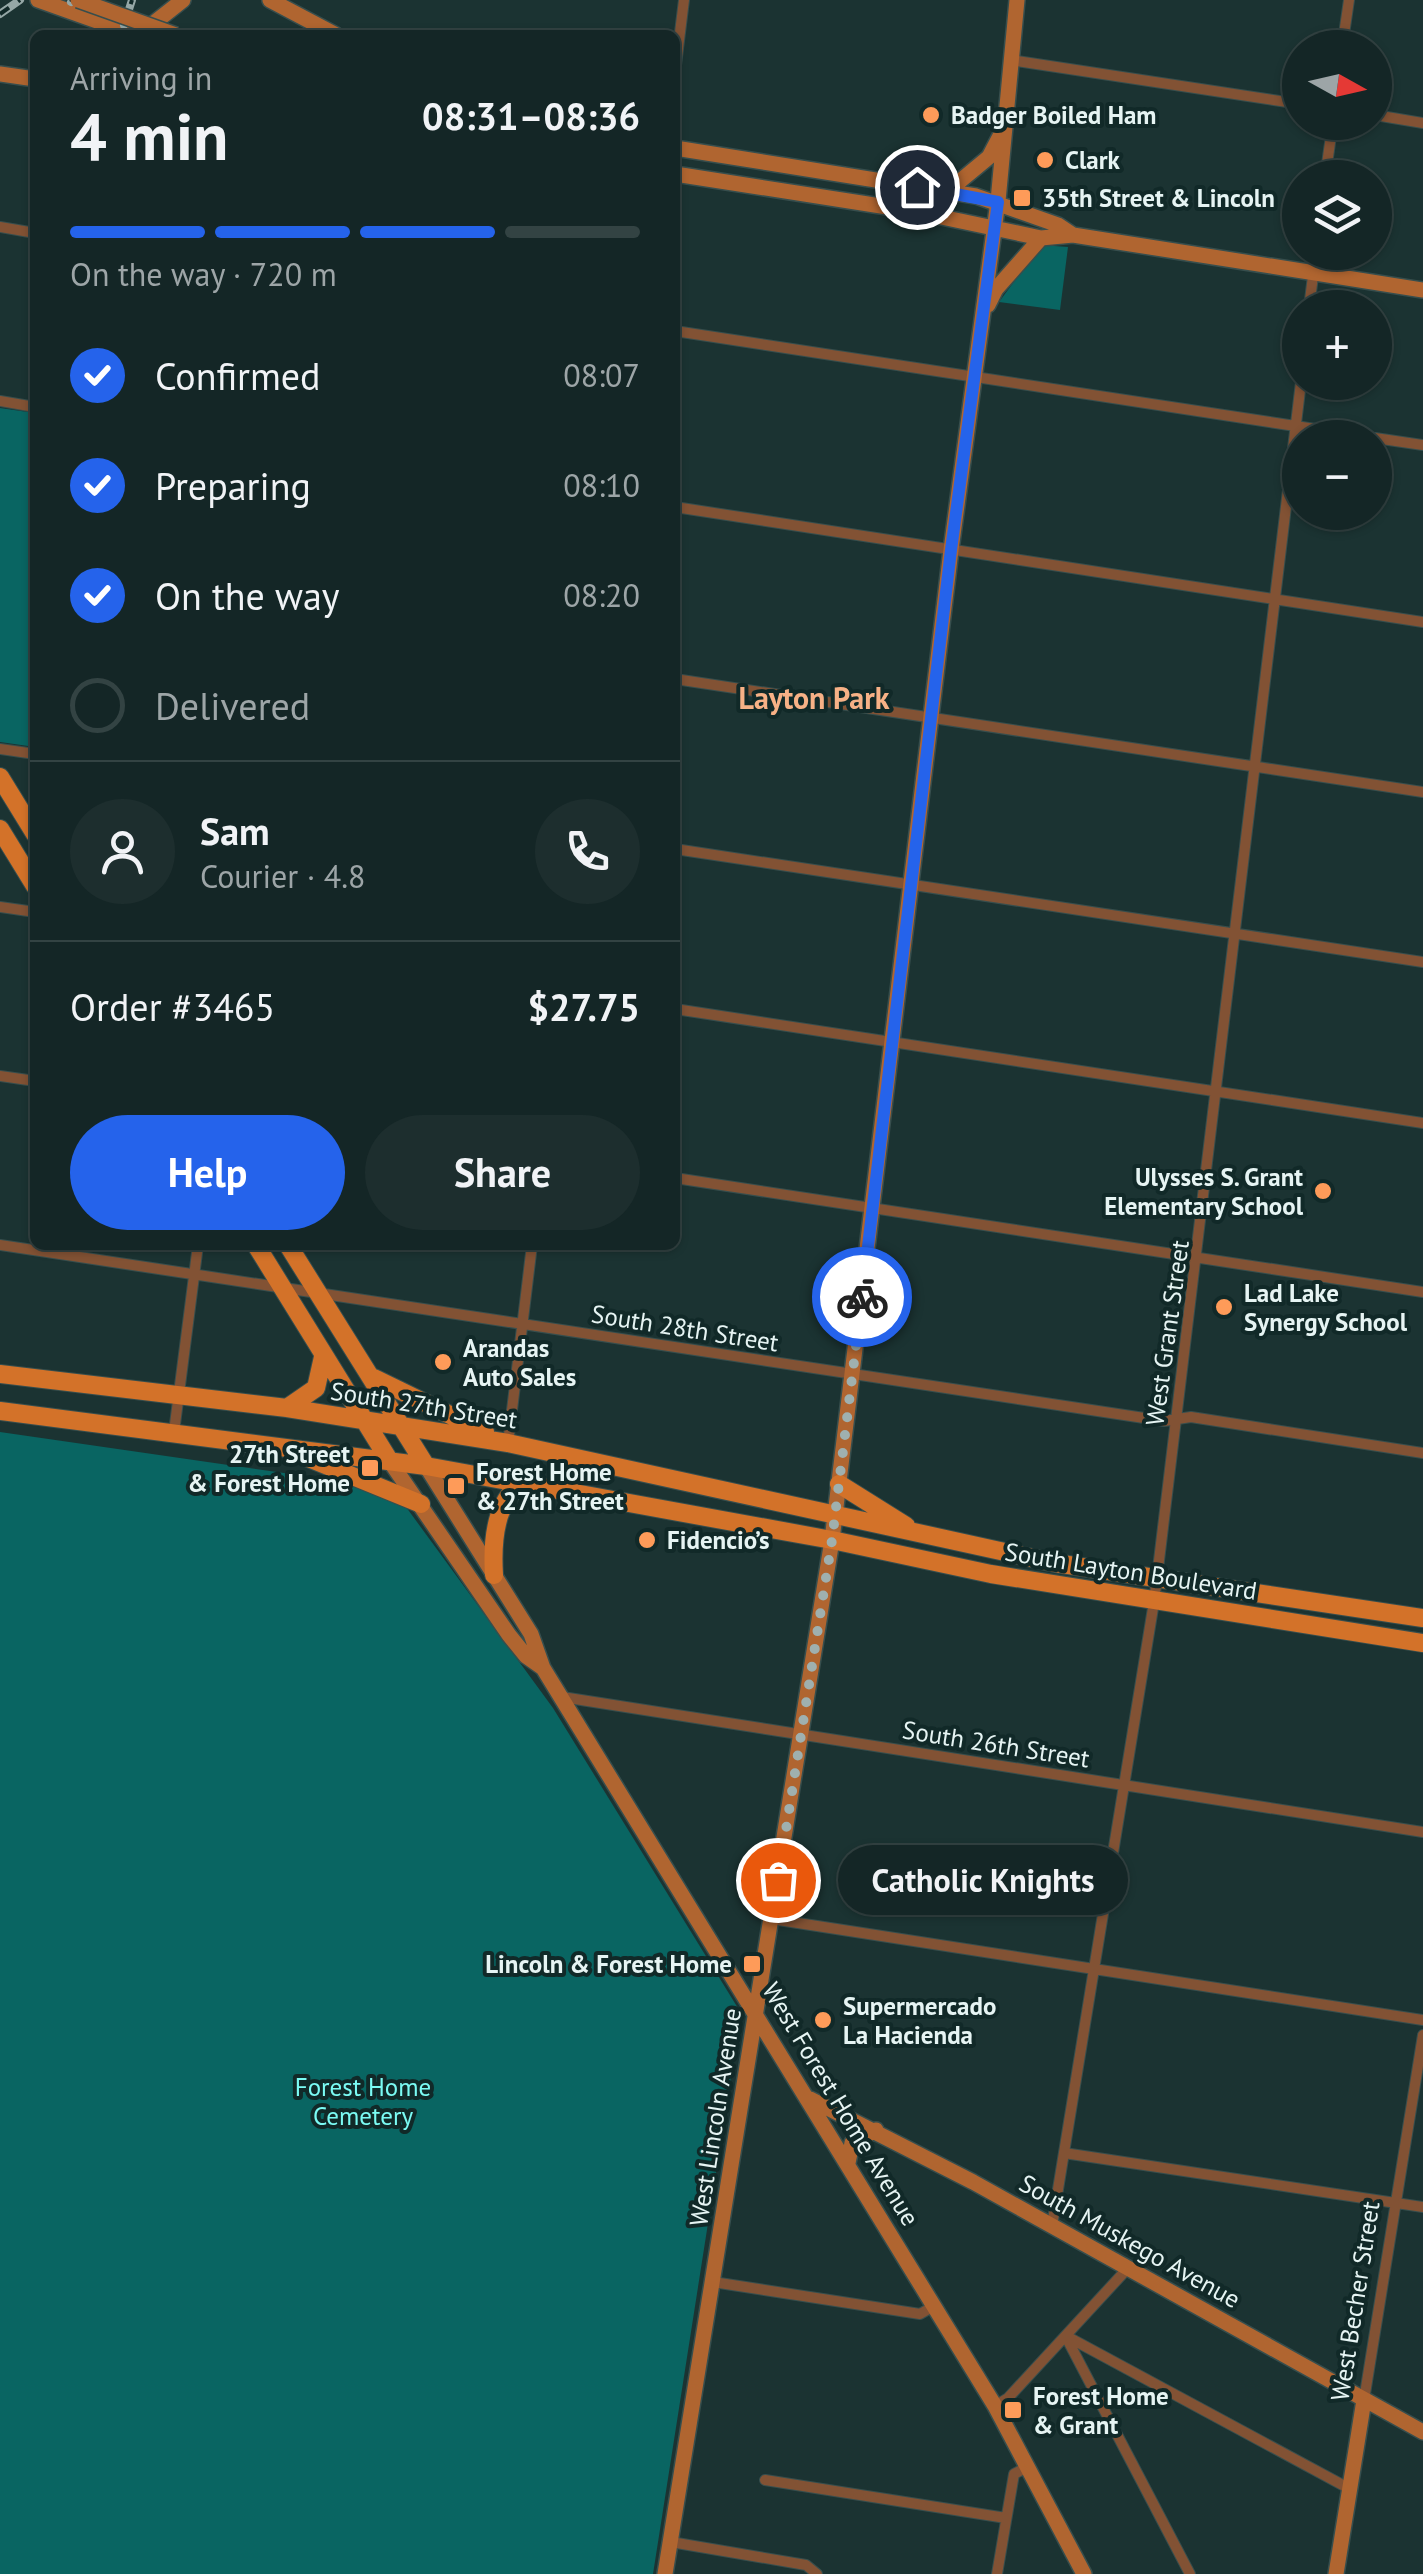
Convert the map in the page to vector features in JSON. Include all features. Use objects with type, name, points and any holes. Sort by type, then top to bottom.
[{"type":"main road","points":[[38,0],[122,30]]},
{"type":"main road","points":[[78,0],[162,30]]},
{"type":"main road","points":[[151,30],[182,0]]},
{"type":"main road","points":[[270,0],[327,30]]},
{"type":"main road","name":"West Lincoln Avenue","points":[[665,2574],[832,1540],[951,550],[998,202],[1017,0]]},
{"type":"main road","points":[[0,74],[30,78]]},
{"type":"main road","points":[[948,192],[989,158],[1004,128]]},
{"type":"main road","points":[[680,149],[998,202],[1072,235]]},
{"type":"main road","points":[[680,175],[1041,238],[1072,235],[1423,290]]},
{"type":"main road","points":[[984,313],[996,289],[1041,238]]},
{"type":"main road","points":[[0,777],[30,826]]},
{"type":"main road","points":[[0,829],[30,878]]},
{"type":"main road","name":"West Forest Home Avenue","points":[[259,1250],[389,1460],[508,1635],[543,1668]]},
{"type":"main road","name":"West Forest Home Avenue","points":[[291,1250],[531,1634],[543,1668],[995,2406],[1084,2574]]},
{"type":"main road","points":[[288,1408],[316,1388],[323,1357]]},
{"type":"main road","name":"South 27th Street","points":[[0,1374],[288,1408],[508,1443],[835,1515]]},
{"type":"main road","points":[[370,1376],[508,1443]]},
{"type":"main road","points":[[0,1411],[389,1460],[832,1540]]},
{"type":"main road","points":[[272,1444],[421,1504]]},
{"type":"main road","points":[[494,1575],[500,1508],[510,1492],[522,1483]]},
{"type":"main road","points":[[839,1484],[920,1534]]},
{"type":"main road","name":"South Layton Boulevard","points":[[835,1515],[1055,1563],[1423,1618]]},
{"type":"main road","name":"South Layton Boulevard","points":[[832,1540],[1154,1602],[1423,1643]]},
{"type":"main road","name":"South Muskego Avenue","points":[[810,2100],[876,2130],[1423,2432]]},
{"type":"main road","points":[[848,2163],[852,2142],[876,2130]]},
{"type":"main road","name":"West Becher Street","points":[[1336,2574],[1364,2400]]},
{"type":"street","points":[[680,32],[684,0]]},
{"type":"street","points":[[1344,30],[1348,0]]},
{"type":"street","points":[[1010,60],[1282,101]]},
{"type":"street","points":[[1392,118],[1423,123]]},
{"type":"street","points":[[0,228],[30,232]]},
{"type":"street","points":[[1311,290],[1313,272]]},
{"type":"street","points":[[680,332],[1282,424]]},
{"type":"street","points":[[0,402],[30,406]]},
{"type":"street","points":[[1392,441],[1423,445]]},
{"type":"street","points":[[680,508],[1423,622]]},
{"type":"street","name":"West Grant Street","points":[[1052,2226],[1154,1602],[1284,530]]},
{"type":"street","points":[[680,680],[1423,792]]},
{"type":"street","points":[[0,748],[30,753]]},
{"type":"street","points":[[680,851],[1423,962]]},
{"type":"street","points":[[0,907],[30,911]]},
{"type":"street","points":[[680,1010],[1423,1123]]},
{"type":"street","points":[[0,1076],[30,1080]]},
{"type":"street","points":[[680,1179],[1423,1292]]},
{"type":"street","name":"South 28th Street","points":[[0,1245],[30,1249]]},
{"type":"street","name":"South 28th Street","points":[[34,1250],[1164,1421],[1192,1417],[1423,1453]]},
{"type":"street","points":[[174,1432],[197,1250]]},
{"type":"street","points":[[508,1443],[531,1250]]},
{"type":"street","name":"South 26th Street","points":[[562,1698],[802,1732],[1423,1832]]},
{"type":"street","points":[[772,1919],[1423,2020]]},
{"type":"street","name":"West Becher Street","points":[[1364,2400],[1423,2035]]},
{"type":"street","points":[[1064,2153],[1423,2208]]},
{"type":"street","points":[[995,2406],[1128,2268]]},
{"type":"street","points":[[713,2282],[920,2314],[934,2306]]},
{"type":"street","points":[[1066,2336],[1350,2489]]},
{"type":"street","points":[[1066,2336],[1190,2574]]},
{"type":"street","points":[[997,2574],[1014,2474],[1028,2467]]},
{"type":"street","points":[[765,2480],[1006,2518]]},
{"type":"street","points":[[670,2542],[806,2565],[817,2574]]},
{"type":"green space","points":[[1041,245],[1068,247],[1060,310],[999,302]]},
{"type":"green space","points":[[0,408],[30,412],[30,746],[0,742]]},
{"type":"green space","name":"Forest Home Cemetery","points":[[0,1432],[291,1474],[398,1496],[553,1708],[741,2013],[653,2574],[0,2574]]},
{"type":"railway","points":[[0,14],[20,0]]},
{"type":"railway","points":[[124,25],[132,0]]},
{"type":"way so far","points":[[778,1880],[832,1540],[862,1297]]},
{"type":"place","name":"Badger Boiled Ham","points":[[931,115]]},
{"type":"place","name":"Clark","points":[[1045,160]]},
{"type":"place","name":"35th Street & Lincoln","points":[[1022,198]]},
{"type":"place","name":"Ulysses S. Grant Elementary School","points":[[1323,1191]]},
{"type":"place","name":"Lad Lake Synergy School","points":[[1224,1307]]},
{"type":"place","name":"Arandas Auto Sales","points":[[443,1362]]},
{"type":"place","name":"27th Street & Forest Home","points":[[370,1468]]},
{"type":"place","name":"Forest Home & 27th Street","points":[[456,1486]]},
{"type":"place","name":"Fidencio’s","points":[[647,1540]]},
{"type":"place","name":"Catholic Knights","points":[[778,1880]]},
{"type":"place","name":"Lincoln & Forest Home","points":[[752,1964]]},
{"type":"place","name":"Supermercado La Hacienda","points":[[823,2020]]},
{"type":"place","name":"Forest Home & Grant","points":[[1013,2410]]},
{"type":"district","name":"Layton Park","points":[[814,697]]},
{"type":"route","points":[[862,1297],[951,550],[998,202],[917,187]]}]
